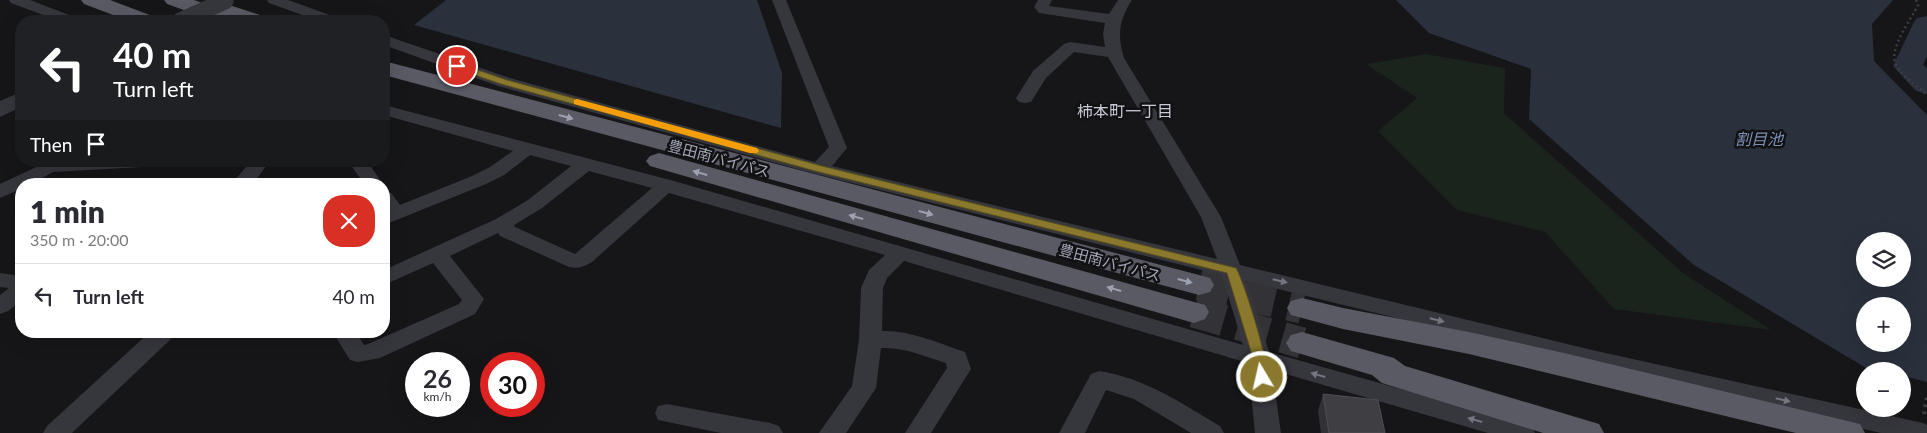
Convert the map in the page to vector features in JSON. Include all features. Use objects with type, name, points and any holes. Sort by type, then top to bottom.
[{"type":"highway","points":[[91,0],[132,15]]},
{"type":"highway","points":[[123,0],[159,15]]},
{"type":"highway","points":[[174,0],[217,15]]},
{"type":"highway","points":[[199,0],[242,15]]},
{"type":"highway","name":"豊田南バイパス","points":[[390,70],[1199,285]]},
{"type":"highway","name":"豊田南バイパス","points":[[390,86],[1194,312]]},
{"type":"highway","points":[[1314,311],[1715,399],[1848,433]]},
{"type":"highway","points":[[1302,343],[1382,366],[1394,375],[1587,433]]},
{"type":"street","points":[[16,0],[56,15]]},
{"type":"street","points":[[193,15],[226,0]]},
{"type":"street","points":[[274,0],[316,15]]},
{"type":"street","points":[[779,0],[838,148],[819,169]]},
{"type":"street","points":[[1045,0],[1041,7],[1044,10],[1113,19]]},
{"type":"street","points":[[1125,0],[1113,19],[1110,41],[1114,53],[1211,217],[1232,271],[1260,358],[1268,433]]},
{"type":"street","points":[[390,42],[504,82],[819,169],[1592,358],[1924,424]]},
{"type":"street","points":[[1025,98],[1039,75],[1070,47],[1114,53]]},
{"type":"street","points":[[0,110],[15,101]]},
{"type":"street","points":[[390,112],[667,185],[1522,433]]},
{"type":"street","points":[[390,216],[479,180],[497,171],[528,148]]},
{"type":"street","points":[[390,275],[503,223],[535,204],[586,164]]},
{"type":"street","points":[[27,178],[49,167]]},
{"type":"street","points":[[247,178],[257,167]]},
{"type":"street","points":[[361,167],[370,178]]},
{"type":"street","points":[[0,192],[15,184]]},
{"type":"street","points":[[503,223],[507,231],[576,262],[585,257],[667,185]]},
{"type":"street","points":[[832,433],[864,388],[870,340],[872,288],[878,275],[899,253]]},
{"type":"street","points":[[348,338],[358,354],[372,352],[467,309],[473,299],[437,254]]},
{"type":"street","points":[[0,280],[15,282]]},
{"type":"street","points":[[0,306],[15,295]]},
{"type":"street","points":[[56,433],[158,338]]},
{"type":"street","points":[[870,340],[895,339],[958,358],[959,369],[918,433]]},
{"type":"street","points":[[1072,433],[1099,380],[1113,381],[1148,396],[1211,433]]},
{"type":"street","points":[[667,413],[770,433]]},
{"type":"path","points":[[1916,0],[1918,5],[1913,18],[1894,48],[1896,64],[1927,95]]},
{"type":"path","points":[[1924,424],[1927,396]]},
{"type":"shaded area","points":[[1426,54],[1505,68],[1504,113],[1683,273],[1771,330],[1614,309],[1545,232],[1457,210],[1378,131],[1417,98],[1366,64]]},
{"type":"water","points":[[446,0],[757,0],[782,73],[781,128],[414,25]]},
{"type":"water","name":"割目池","points":[[1396,0],[1893,0],[1872,24],[1874,61],[1927,115],[1927,382],[1911,378],[1911,362],[1856,362],[1694,265],[1529,119],[1531,69],[1429,33]]},
{"type":"building","points":[[1323,394],[1378,400],[1385,433],[1329,433]]},
{"type":"waterway","name":"割目池","points":[[1927,24],[1908,66],[1927,85]]},
{"type":"tunnel","points":[[1199,285],[1302,308]]},
{"type":"tunnel","points":[[1194,312],[1302,343]]},
{"type":"slow traffic","points":[[577,102],[753,151]]},
{"type":"district","name":"柿本町一丁目","points":[[1125,110]]},
{"type":"route","points":[[457,66],[504,82],[819,169],[1232,271],[1260,358],[1262,377]]}]
